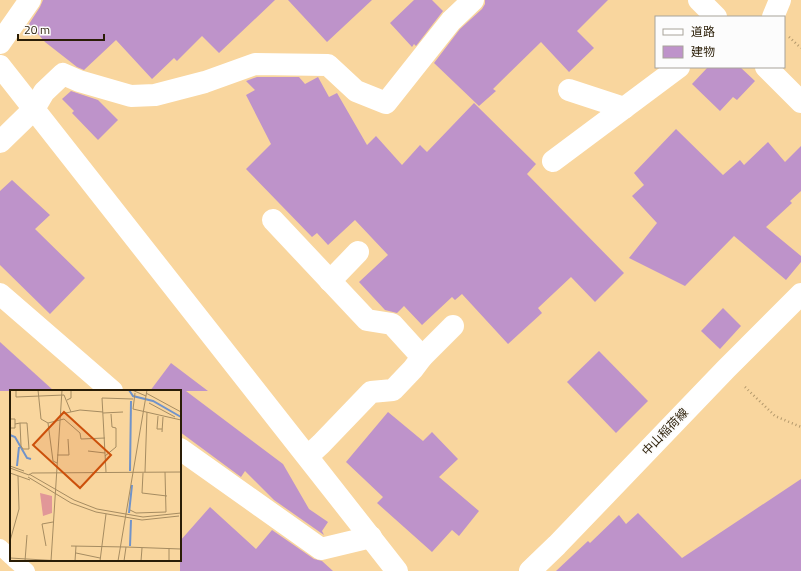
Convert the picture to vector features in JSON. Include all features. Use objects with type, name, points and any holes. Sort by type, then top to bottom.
[{"type":"street","points":[[0,43],[30,0]]},
{"type":"street","points":[[0,142],[34,109],[44,92],[62,74],[79,81],[131,96],[155,95],[205,82],[255,64],[328,65],[356,91],[386,103],[451,21],[474,0]]},
{"type":"street","points":[[699,0],[715,16]]},
{"type":"street","points":[[773,16],[780,0]]},
{"type":"street","points":[[0,66],[397,571]]},
{"type":"street","points":[[553,161],[678,68]]},
{"type":"street","points":[[767,68],[801,102]]},
{"type":"street","points":[[569,90],[624,108]]},
{"type":"street","points":[[273,220],[367,320],[392,324],[422,357]]},
{"type":"street","points":[[330,281],[358,252]]},
{"type":"street","points":[[0,294],[111,390]]},
{"type":"street","name":"中山稲荷線","points":[[530,571],[557,546],[726,369],[801,294]]},
{"type":"street","points":[[308,456],[371,392],[393,390],[422,357],[453,326]]},
{"type":"street","points":[[181,450],[321,549],[371,537]]},
{"type":"lane","points":[[0,547],[10,556]]},
{"type":"lane","points":[[15,561],[26,571]]},
{"type":"path","points":[[785,34],[801,48]]},
{"type":"path","points":[[726,369],[775,416],[801,427]]},
{"type":"building","points":[[43,0],[275,0],[219,53],[202,36],[177,61],[174,58],[152,79],[116,40],[84,70],[77,67],[45,42],[29,24]]},
{"type":"building","points":[[288,0],[372,0],[327,42]]},
{"type":"building","points":[[414,0],[432,0],[443,11],[416,46],[414,44],[412,47],[390,23]]},
{"type":"building","points":[[485,0],[608,0],[577,31],[594,48],[569,72],[541,42],[493,89],[496,91],[479,106],[434,63],[460,29],[482,9],[485,4]]},
{"type":"building","points":[[707,68],[741,68],[755,81],[737,100],[733,97],[720,111],[692,84]]},
{"type":"building","points":[[257,77],[299,77],[305,84],[318,77],[329,97],[337,93],[367,145],[376,136],[402,165],[420,145],[427,152],[474,103],[536,164],[527,174],[624,273],[595,302],[571,277],[538,308],[542,313],[508,344],[462,294],[455,300],[452,297],[422,325],[404,306],[397,313],[385,310],[359,282],[388,255],[355,220],[328,245],[317,233],[312,237],[246,169],[271,144],[246,95],[255,90],[246,81]]},
{"type":"building","points":[[71,91],[98,100],[118,120],[98,140],[72,113],[74,111],[62,99]]},
{"type":"building","points":[[676,129],[723,175],[740,160],[744,165],[768,142],[785,162],[801,146],[801,191],[790,201],[792,203],[766,227],[801,256],[801,262],[786,280],[734,236],[685,286],[629,258],[657,223],[632,196],[644,185],[634,173]]},
{"type":"building","points":[[12,180],[50,215],[35,229],[85,278],[50,314],[0,265],[0,191]]},
{"type":"building","points":[[723,308],[741,326],[720,349],[701,331]]},
{"type":"building","points":[[0,342],[53,390],[10,390],[0,391]]},
{"type":"building","points":[[599,351],[648,401],[616,433],[567,382]]},
{"type":"building","points":[[171,363],[208,391],[186,391],[283,464],[309,509],[328,522],[322,531],[324,535],[274,500],[245,471],[241,477],[181,433],[181,390],[151,390]]},
{"type":"building","points":[[388,412],[423,441],[432,432],[458,459],[439,477],[479,511],[459,536],[452,530],[432,552],[377,503],[383,497],[346,462]]},
{"type":"building","points":[[801,479],[801,571],[556,571],[588,541],[590,543],[619,515],[626,524],[638,513],[682,558]]},
{"type":"building","points":[[210,507],[256,549],[272,530],[314,559],[322,561],[333,571],[180,571],[181,540]]}]
